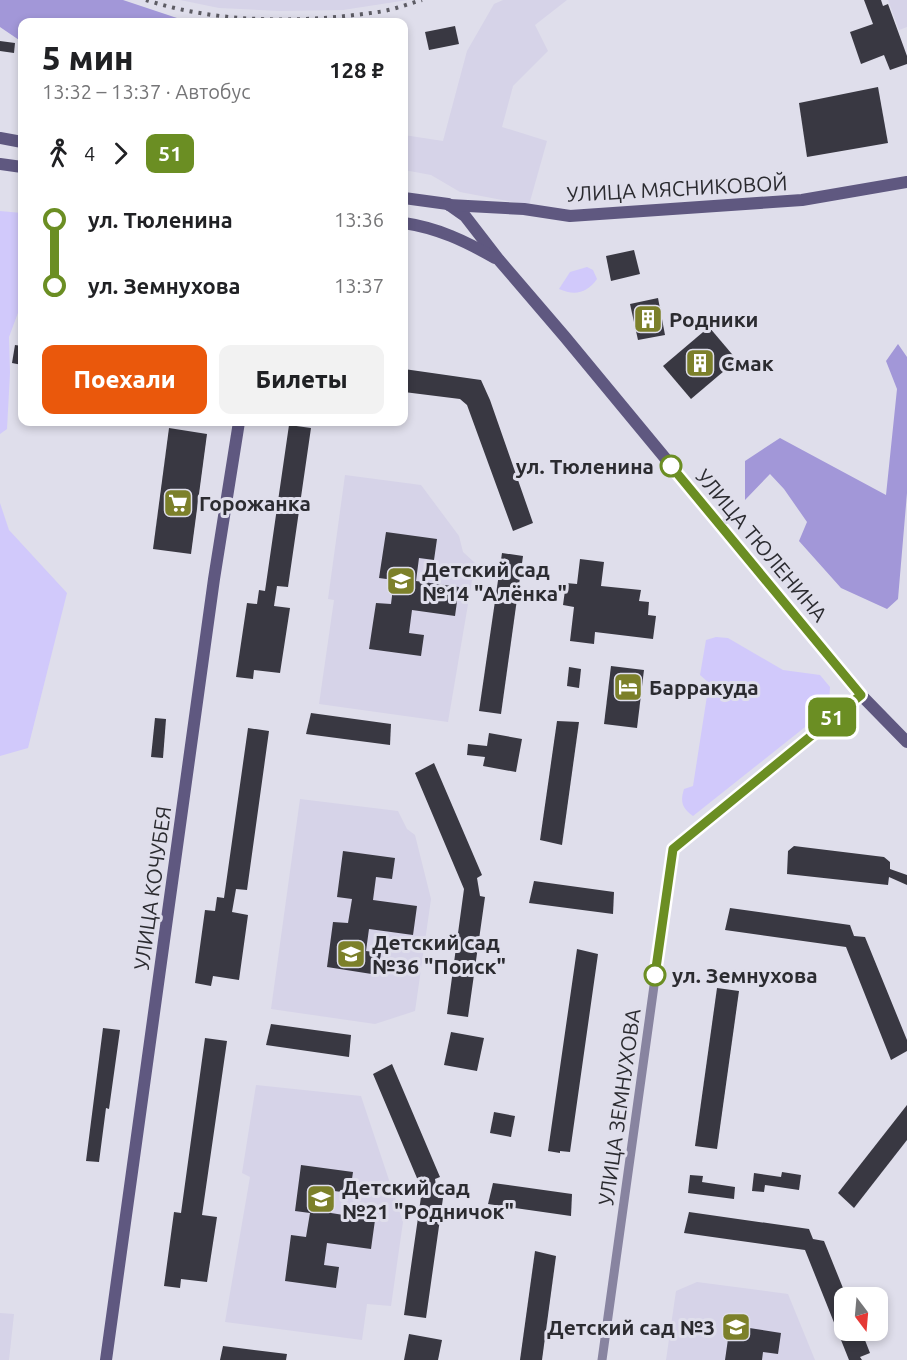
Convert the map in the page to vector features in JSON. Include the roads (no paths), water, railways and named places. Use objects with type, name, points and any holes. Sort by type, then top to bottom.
[{"type":"street","points":[[0,138],[18,141]]},
{"type":"street","points":[[0,164],[18,166]]},
{"type":"street","name":"УЛИЦА МЯСНИКОВОЙ","points":[[408,199],[448,204],[524,209],[570,216],[802,200],[907,182]]},
{"type":"street","points":[[448,204],[465,216],[499,260]]},
{"type":"street","points":[[408,224],[429,227],[463,240],[499,260]]},
{"type":"street","name":"УЛИЦА ТЮЛЕНИНА","points":[[499,260],[861,695],[907,742]]},
{"type":"street","name":"УЛИЦА КОЧУБЕЯ","points":[[106,1360],[214,579],[239,426]]},
{"type":"street","name":"УЛИЦА ЗЕМНУХОВА","points":[[603,1360],[673,849],[861,695]]},
{"type":"railway","points":[[146,0],[203,14],[246,18]]},
{"type":"railway","points":[[320,18],[378,12],[422,0]]},
{"type":"place","name":"Родники","points":[[648,319]]},
{"type":"place","name":"Смак","points":[[700,363]]},
{"type":"place","name":"ул. Тюленина","points":[[671,466]]},
{"type":"place","name":"Горожанка","points":[[178,503]]},
{"type":"place","name":"Детский сад №14 \"Алёнка\"","points":[[401,581]]},
{"type":"place","name":"Барракуда","points":[[628,687]]},
{"type":"place","name":"Детский сад №36 \"Поиск\"","points":[[351,954]]},
{"type":"place","name":"ул. Земнухова","points":[[655,975]]},
{"type":"place","name":"Детский сад №21 \"Родничок\"","points":[[321,1199]]},
{"type":"place","name":"Детский сад №3","points":[[736,1327]]}]
